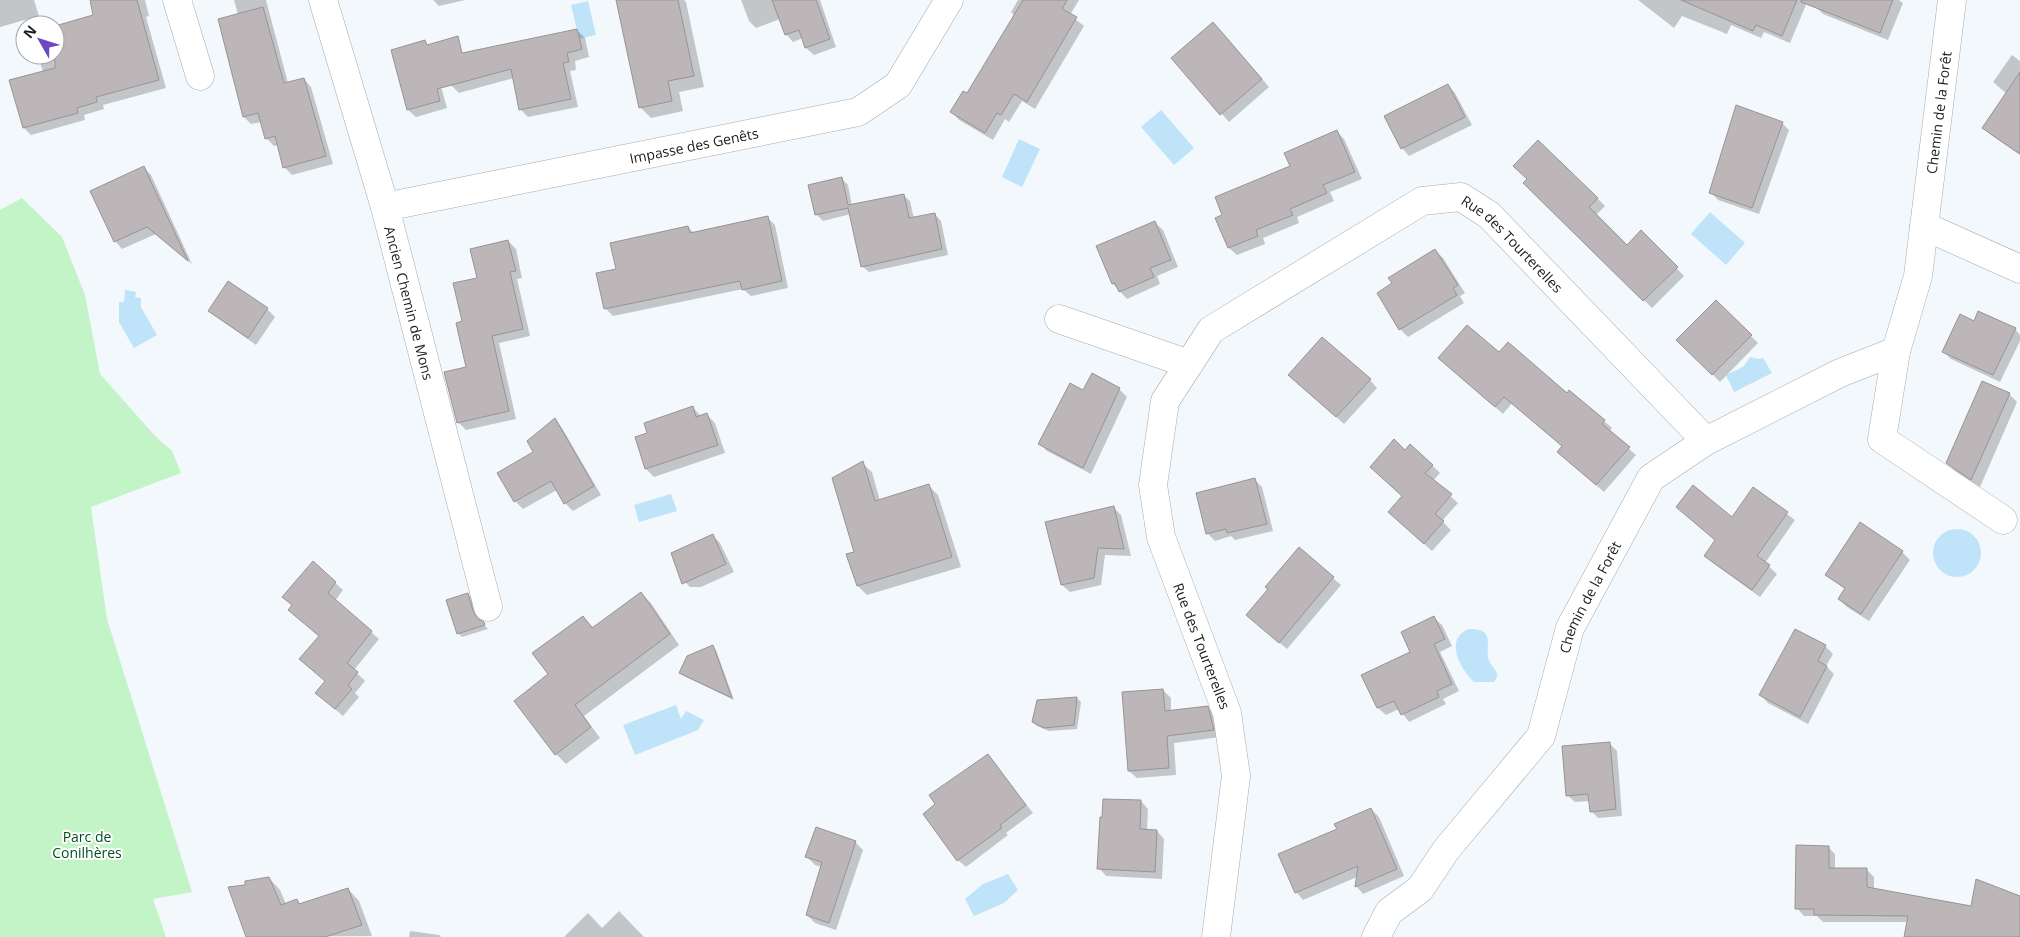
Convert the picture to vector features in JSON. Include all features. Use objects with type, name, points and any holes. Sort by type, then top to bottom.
[{"type":"street","points":[[177,0],[200,76]]},
{"type":"street","name":"Ancien Chemin de Mons","points":[[323,0],[385,207],[488,607]]},
{"type":"street","name":"Impasse des Genêts","points":[[385,207],[858,112],[898,85],[949,0]]},
{"type":"street","name":"Chemin de la Forêt","points":[[1952,0],[1918,276],[1896,351],[1882,439],[2003,520]]},
{"type":"street","name":"Rue des Tourterelles","points":[[1216,937],[1236,776],[1229,722],[1161,537],[1153,485],[1165,401],[1211,330],[1422,202],[1461,197],[1488,215],[1706,442]]},
{"type":"street","points":[[1924,226],[2020,269]]},
{"type":"street","points":[[1059,318],[1189,364]]},
{"type":"street","name":"Chemin de la Forêt","points":[[1376,937],[1389,912],[1420,889],[1446,850],[1541,736],[1570,628],[1651,478],[1706,442],[1840,373],[1896,351]]},
{"type":"green space","name":"Parc de Conilhères","points":[[22,198],[62,237],[85,295],[100,374],[155,436],[172,451],[181,473],[91,507],[107,619],[192,892],[153,899],[166,937],[0,937],[0,210]]},
{"type":"water","points":[[588,1],[596,35],[579,39],[571,5]]},
{"type":"water","points":[[1161,110],[1194,148],[1174,165],[1141,127]]},
{"type":"water","points":[[1019,139],[1040,149],[1022,187],[1002,177]]},
{"type":"water","points":[[1710,212],[1745,243],[1726,265],[1691,234]]},
{"type":"water","points":[[125,290],[136,292],[135,297],[141,298],[141,307],[157,335],[134,348],[119,322],[119,302],[124,302]]},
{"type":"water","points":[[1750,357],[1763,358],[1772,373],[1734,392],[1726,375],[1743,367]]},
{"type":"water","points":[[671,494],[677,511],[639,522],[634,505]]},
{"type":"water","points":[[1952,529],[1962,529],[1974,536],[1981,548],[1981,558],[1974,570],[1962,577],[1952,577],[1944,573],[1937,566],[1933,558],[1933,548],[1937,540],[1944,533]]},
{"type":"water","points":[[1469,629],[1483,631],[1486,634],[1488,657],[1497,675],[1494,682],[1474,682],[1460,663],[1457,655],[1457,640],[1461,634]]},
{"type":"water","points":[[676,705],[681,719],[686,711],[704,720],[698,730],[635,755],[623,725]]},
{"type":"water","points":[[1008,874],[1018,890],[1004,903],[974,916],[965,899],[983,884]]},
{"type":"building","points":[[90,0],[137,0],[159,80],[96,97],[97,102],[77,108],[78,113],[23,128],[9,80],[55,68],[55,65],[65,65],[65,23],[93,15]]},
{"type":"building","points":[[616,0],[678,0],[694,76],[668,81],[672,101],[639,108]]},
{"type":"building","points":[[772,0],[816,0],[830,39],[805,48],[799,30],[785,35]]},
{"type":"building","points":[[1023,0],[1067,0],[1062,9],[1077,17],[1027,102],[1014,94],[1001,115],[997,113],[985,133],[950,112],[963,91],[967,93]]},
{"type":"building","points":[[1681,0],[1797,0],[1782,36],[1756,25],[1753,31]]},
{"type":"building","points":[[1801,0],[1893,0],[1880,33],[1801,2]]},
{"type":"building","points":[[263,7],[284,83],[304,78],[326,156],[283,168],[275,136],[265,139],[258,113],[243,117],[218,19]]},
{"type":"building","points":[[1213,22],[1262,79],[1220,115],[1171,58]]},
{"type":"building","points":[[577,29],[582,49],[567,53],[569,62],[563,63],[571,99],[519,110],[511,69],[437,89],[440,101],[407,110],[391,50],[425,40],[427,45],[458,36],[462,53]]},
{"type":"building","points":[[2020,72],[2020,154],[1982,128]]},
{"type":"building","points":[[1448,84],[1465,117],[1401,149],[1384,116]]},
{"type":"building","points":[[1736,105],[1783,122],[1752,208],[1709,193]]},
{"type":"building","points":[[1337,130],[1355,172],[1323,185],[1327,193],[1290,209],[1293,215],[1256,230],[1258,236],[1228,248],[1215,218],[1222,215],[1215,197],[1290,166],[1284,153]]},
{"type":"building","points":[[1538,140],[1598,198],[1589,207],[1627,245],[1641,230],[1678,267],[1643,301],[1523,183],[1527,179],[1513,166]]},
{"type":"building","points":[[144,166],[188,261],[147,227],[114,242],[90,191]]},
{"type":"building","points":[[842,177],[848,205],[904,194],[909,218],[935,213],[942,249],[861,267],[848,208],[815,215],[808,185]]},
{"type":"building","points":[[768,216],[782,281],[742,290],[740,281],[604,309],[596,273],[616,269],[610,243],[688,226],[690,233]]},
{"type":"building","points":[[1155,221],[1171,260],[1150,268],[1154,277],[1119,292],[1115,283],[1112,284],[1096,246]]},
{"type":"building","points":[[508,240],[516,271],[510,272],[523,329],[492,336],[509,411],[457,423],[444,372],[466,367],[456,323],[462,321],[453,283],[477,278],[470,249]]},
{"type":"building","points":[[1435,249],[1458,285],[1453,288],[1457,295],[1399,330],[1377,293],[1392,283],[1388,278]]},
{"type":"building","points":[[228,281],[268,308],[248,338],[208,311]]},
{"type":"building","points":[[1716,300],[1752,335],[1712,375],[1676,340]]},
{"type":"building","points":[[1978,311],[2016,328],[1993,375],[1942,352],[1960,314],[1974,321]]},
{"type":"building","points":[[1467,325],[1499,352],[1508,342],[1567,393],[1569,390],[1605,420],[1602,424],[1630,447],[1596,485],[1557,452],[1562,446],[1504,397],[1495,407],[1438,358]]},
{"type":"building","points":[[1322,337],[1371,379],[1336,417],[1288,375]]},
{"type":"building","points":[[1092,373],[1120,388],[1083,468],[1038,444],[1070,383],[1083,390]]},
{"type":"building","points":[[1982,381],[2010,393],[1971,480],[1946,463]]},
{"type":"building","points":[[693,406],[696,417],[707,413],[718,445],[645,469],[635,437],[647,433],[644,423]]},
{"type":"building","points":[[555,418],[594,486],[564,504],[551,481],[514,502],[497,473],[533,452],[527,441]]},
{"type":"building","points":[[1394,439],[1405,450],[1410,444],[1433,465],[1425,473],[1452,494],[1435,514],[1444,521],[1424,544],[1388,512],[1402,496],[1370,467]]},
{"type":"building","points":[[863,461],[875,501],[929,484],[952,557],[857,586],[846,554],[854,552],[832,478]]},
{"type":"building","points":[[1255,478],[1267,524],[1227,533],[1226,529],[1206,534],[1196,493]]},
{"type":"building","points":[[1693,485],[1732,517],[1753,487],[1788,512],[1757,556],[1770,565],[1752,590],[1704,556],[1715,540],[1676,507]]},
{"type":"building","points":[[1114,506],[1124,549],[1098,548],[1094,578],[1061,585],[1045,522]]},
{"type":"building","points":[[1860,522],[1903,551],[1861,614],[1838,599],[1845,588],[1825,575]]},
{"type":"building","points":[[713,534],[726,564],[682,584],[671,553]]},
{"type":"building","points":[[1299,547],[1334,577],[1279,643],[1246,615],[1268,589],[1265,587]]},
{"type":"building","points":[[313,561],[336,582],[328,593],[372,631],[347,663],[358,672],[348,685],[352,689],[335,709],[315,693],[325,681],[299,659],[319,636],[288,610],[292,605],[282,597]]},
{"type":"building","points":[[641,592],[670,634],[575,705],[591,727],[555,755],[514,701],[548,674],[532,653],[583,616],[592,628]]},
{"type":"building","points":[[468,593],[473,611],[477,618],[484,622],[485,625],[457,634],[446,600]]},
{"type":"building","points":[[1434,616],[1445,639],[1434,644],[1452,684],[1437,691],[1439,697],[1401,715],[1394,701],[1377,708],[1361,675],[1410,652],[1401,632]]},
{"type":"building","points":[[1795,629],[1826,645],[1818,661],[1827,666],[1800,717],[1759,695]]},
{"type":"building","points":[[713,645],[732,698],[679,673],[687,656]]},
{"type":"building","points":[[1163,689],[1165,711],[1208,706],[1214,730],[1167,736],[1169,768],[1128,771],[1122,692]]},
{"type":"building","points":[[1077,697],[1074,725],[1044,728],[1032,722],[1037,700]]},
{"type":"building","points":[[1610,742],[1616,809],[1590,812],[1588,794],[1566,796],[1562,746]]},
{"type":"building","points":[[988,754],[1026,805],[1000,825],[1002,828],[957,861],[923,814],[935,804],[929,795]]},
{"type":"building","points":[[1103,799],[1141,800],[1140,829],[1157,830],[1155,872],[1097,869]]},
{"type":"building","points":[[1371,808],[1397,869],[1355,887],[1358,866],[1295,893],[1278,854],[1337,829],[1334,824]]},
{"type":"building","points":[[816,827],[856,841],[829,923],[806,915],[822,862],[805,857]]},
{"type":"building","points":[[1796,845],[1829,846],[1829,868],[1867,868],[1867,887],[1971,906],[1976,879],[2020,896],[2020,937],[1904,937],[1908,916],[1814,915],[1814,909],[1795,909]]},
{"type":"building","points":[[269,877],[281,905],[297,899],[299,904],[348,888],[362,925],[325,937],[246,937],[228,887],[245,885],[245,881]]}]
